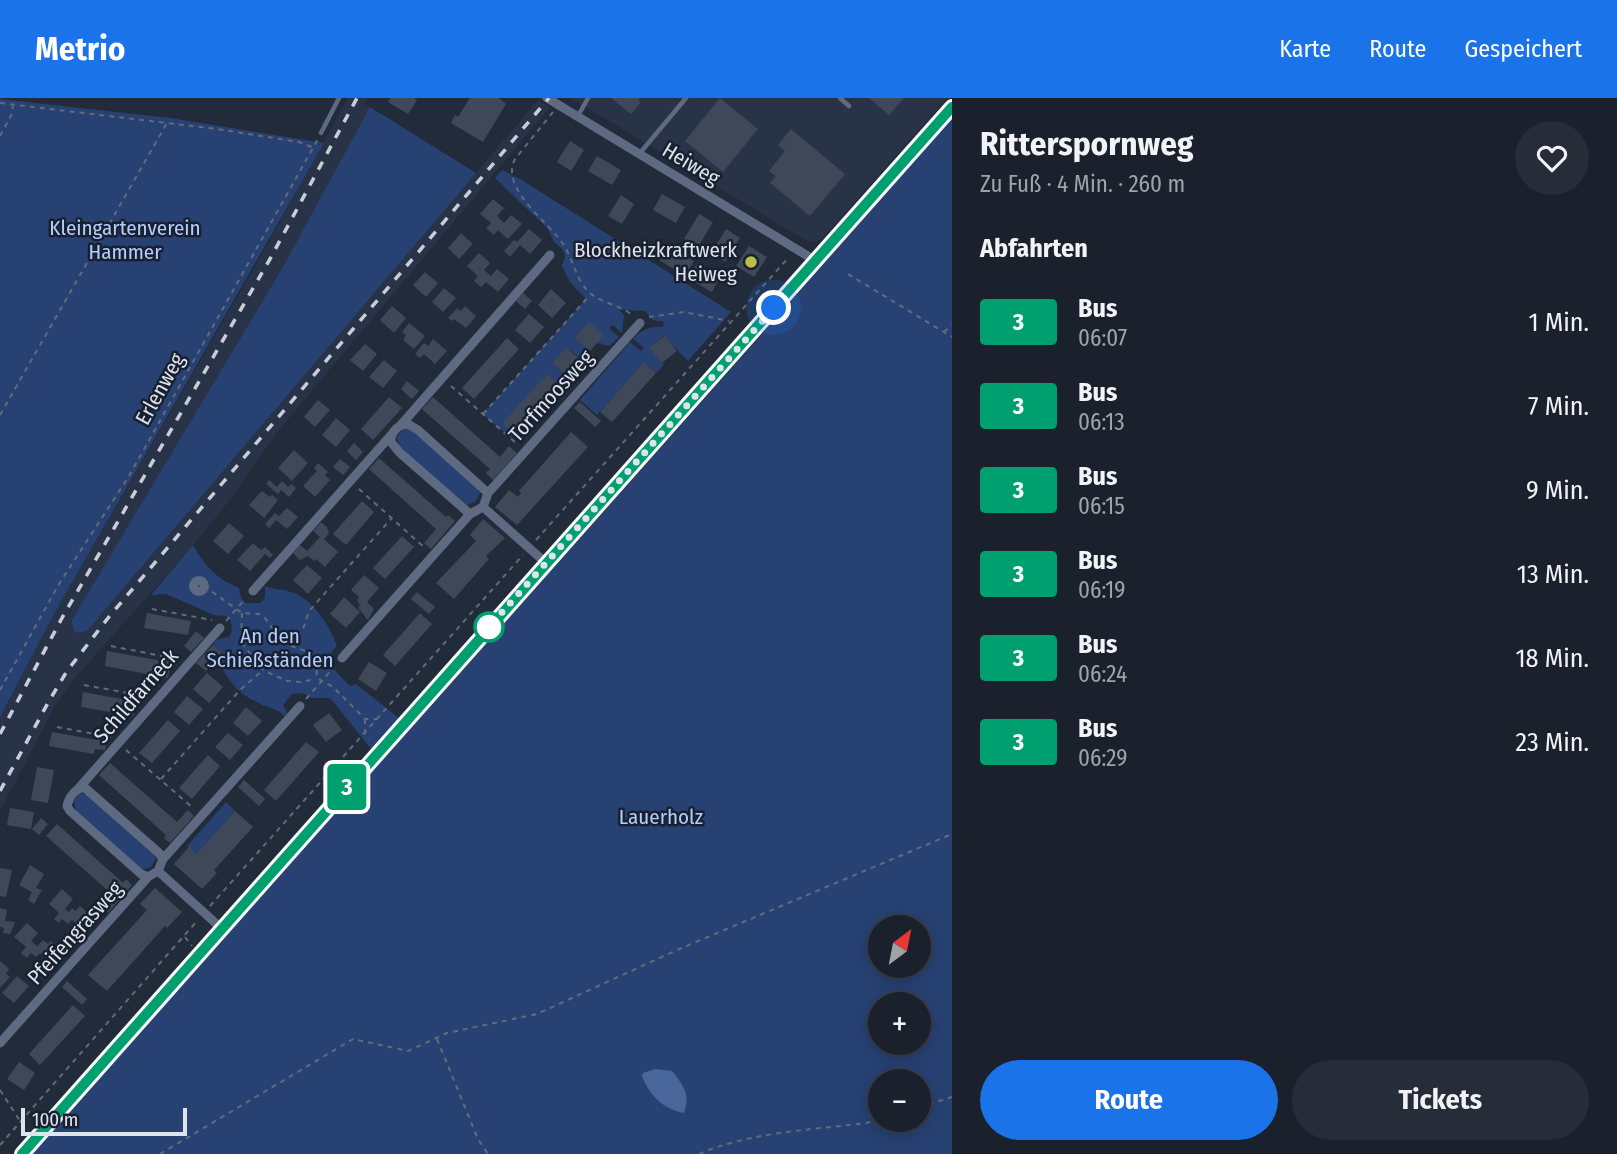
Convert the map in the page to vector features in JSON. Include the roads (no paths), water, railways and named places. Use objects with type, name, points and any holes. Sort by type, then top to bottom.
[{"type":"street","name":"Heiweg","points":[[547,98],[816,261]]},
{"type":"street","points":[[22,1154],[952,107]]},
{"type":"street","points":[[253,591],[550,256]]},
{"type":"street","name":"Torfmoosweg","points":[[488,493],[640,323]]},
{"type":"street","points":[[342,658],[470,514],[483,507],[488,493],[418,430],[408,424],[400,426]]},
{"type":"street","points":[[392,434],[391,442],[398,452],[470,514]]},
{"type":"street","points":[[483,507],[545,563]]},
{"type":"street","name":"Schildfarneck","points":[[78,789],[220,628]]},
{"type":"street","points":[[163,859],[90,790],[84,787],[78,789],[68,799],[67,806],[70,811],[141,874],[148,877],[158,871],[163,859],[300,706]]},
{"type":"street","points":[[158,871],[221,928]]},
{"type":"street","name":"Pfeifengrasweg","points":[[0,1043],[148,877]]},
{"type":"lane","points":[[320,134],[338,98]]},
{"type":"lane","points":[[578,117],[588,98]]},
{"type":"lane","points":[[640,154],[686,98]]},
{"type":"lane","points":[[840,98],[849,106]]},
{"type":"railway","points":[[0,734],[62,618],[270,259],[357,98]]},
{"type":"railway","points":[[0,791],[67,671],[108,618],[549,98]]},
{"type":"place","name":"Blockheizkraftwerk Heiweg","points":[[751,262]]},
{"type":"park label","name":"Kleingartenverein Hammer","points":[[125,240]]},
{"type":"park label","name":"An den Schießständen","points":[[270,648]]},
{"type":"park label","name":"Lauerholz","points":[[661,817]]}]
